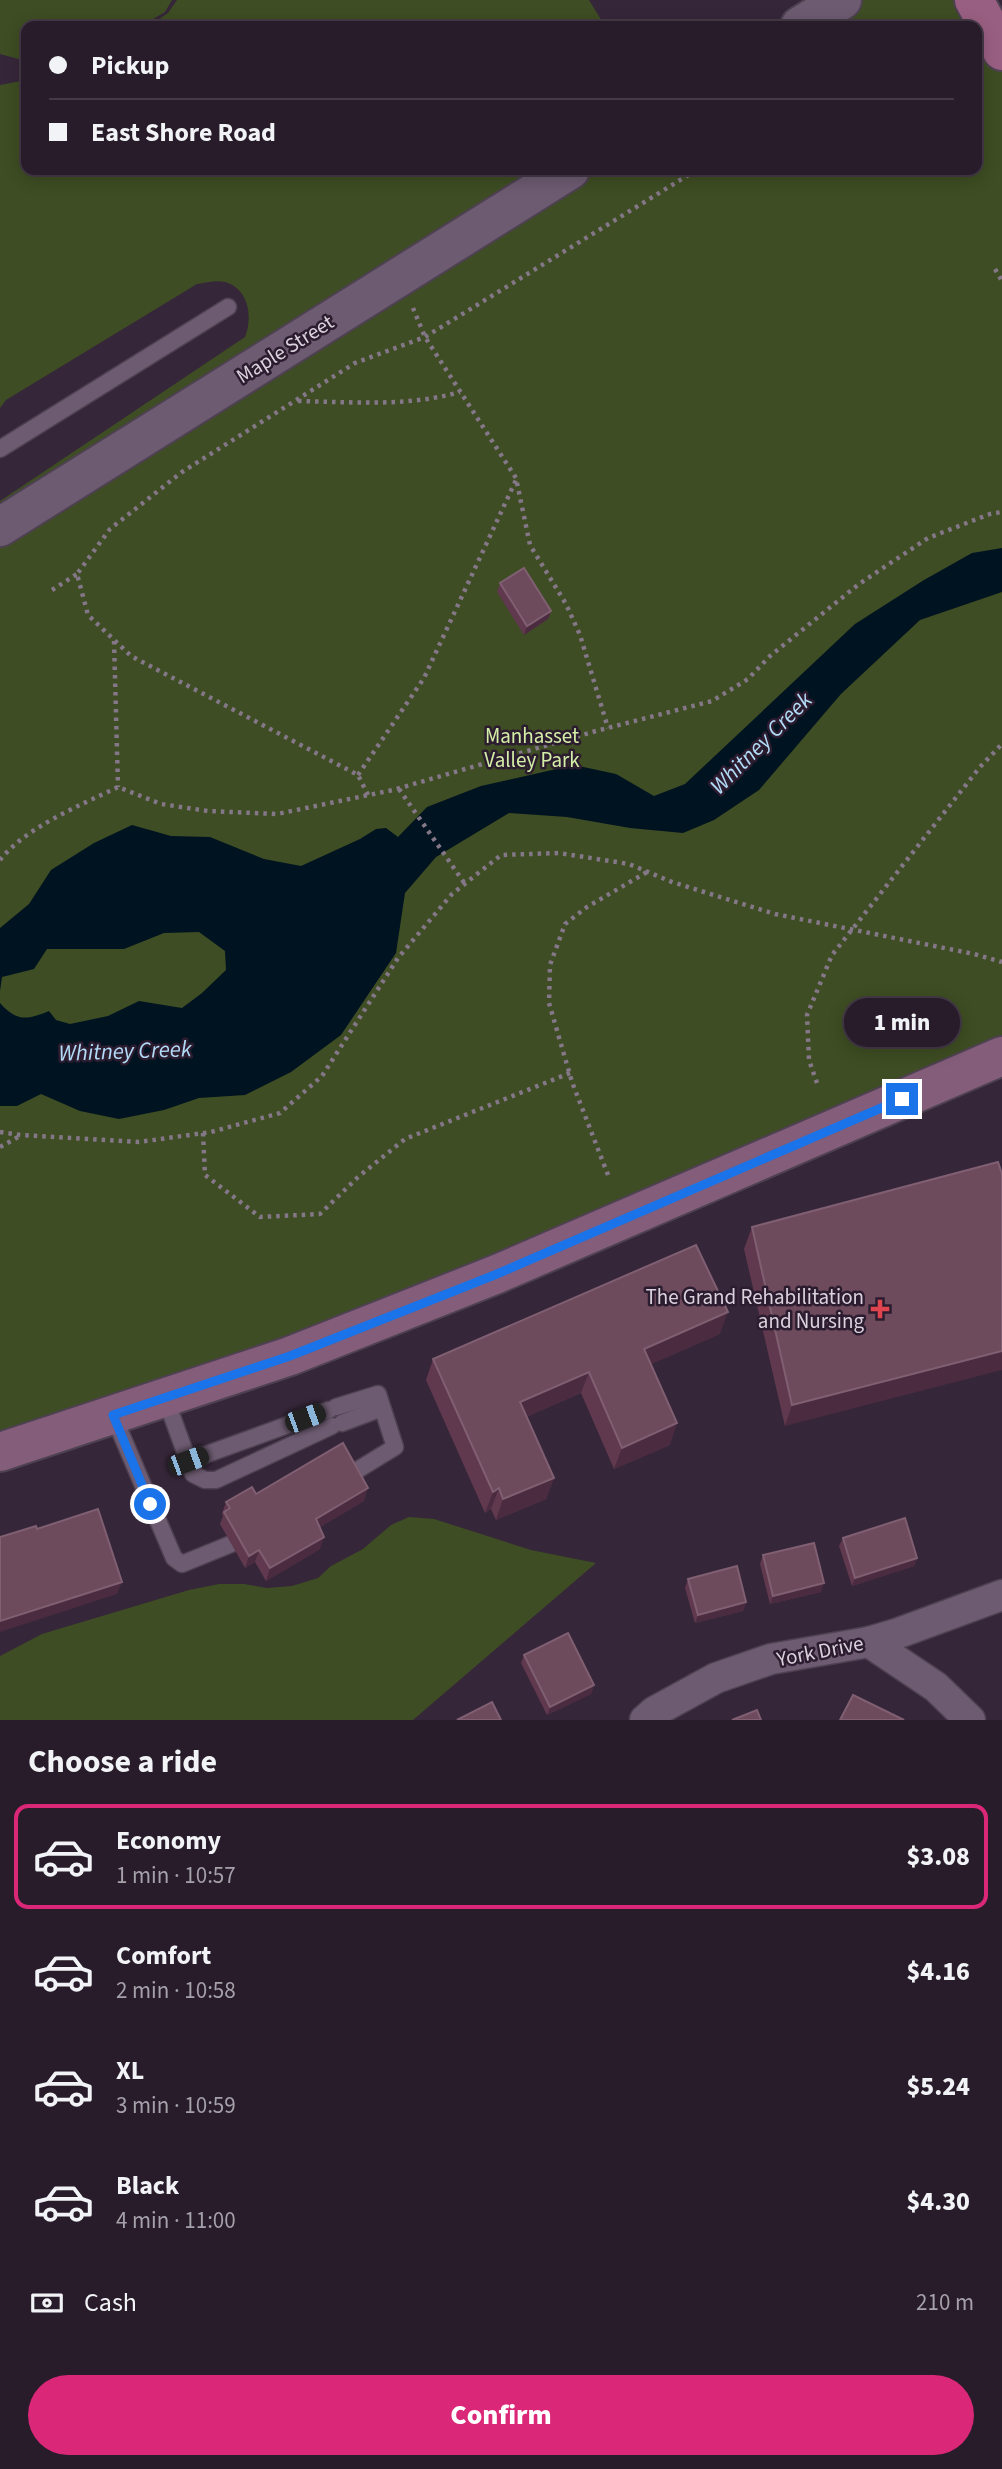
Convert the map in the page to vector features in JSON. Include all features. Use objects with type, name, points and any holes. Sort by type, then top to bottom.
[{"type":"main road","points":[[974,0],[1002,51]]},
{"type":"main road","points":[[0,1452],[290,1356],[497,1274],[1002,1056]]},
{"type":"street","points":[[808,21],[842,0]]},
{"type":"street","name":"Maple Street","points":[[0,527],[562,175]]},
{"type":"street","name":"York Drive","points":[[645,1720],[654,1712],[716,1678],[772,1660],[869,1642],[1002,1595]]},
{"type":"street","points":[[869,1642],[936,1687],[971,1720]]},
{"type":"lane","points":[[0,449],[228,307]]},
{"type":"lane","points":[[165,1397],[193,1474],[205,1480],[216,1480],[335,1416]]},
{"type":"lane","points":[[188,1461],[335,1416],[382,1408],[395,1447],[351,1474]]},
{"type":"lane","points":[[113,1415],[174,1559],[181,1564],[231,1544]]},
{"type":"path","points":[[52,590],[77,574],[110,529],[182,472],[355,363],[425,337],[688,175]]},
{"type":"path","points":[[995,270],[1002,281]]},
{"type":"path","points":[[400,276],[425,337],[516,478],[530,545],[566,604],[580,635],[608,728]]},
{"type":"path","points":[[297,401],[411,402],[433,400],[460,391]]},
{"type":"path","points":[[358,775],[424,678],[516,478]]},
{"type":"path","points":[[0,860],[8,851],[58,815],[118,787],[161,804],[208,811],[277,814],[399,789],[608,728],[712,701],[748,679],[770,656],[859,584],[917,545],[928,538],[1002,512]]},
{"type":"path","points":[[77,574],[88,615],[131,656],[358,775],[368,795]]},
{"type":"path","points":[[114,639],[118,787]]},
{"type":"path","points":[[817,1083],[809,1060],[807,1015],[832,955],[980,767],[1002,744]]},
{"type":"path","points":[[399,789],[465,884]]},
{"type":"path","points":[[0,1132],[139,1142],[203,1133],[280,1113],[322,1076],[398,958],[452,894],[501,855],[559,853],[629,864],[672,882],[775,914],[1002,962]]},
{"type":"path","points":[[608,1175],[570,1073],[549,1003],[550,965],[565,924],[587,907],[647,871]]},
{"type":"path","points":[[203,1133],[205,1175],[260,1217],[320,1214],[358,1177],[405,1139],[570,1073]]},
{"type":"path","points":[[0,1147],[21,1135]]},
{"type":"green space","points":[[0,0],[172,0],[165,12],[150,21],[21,21],[21,60],[0,54]]},
{"type":"green space","points":[[177,0],[589,0],[602,21],[156,21],[168,13]]},
{"type":"green space","name":"Manhasset Valley Park","points":[[842,0],[974,0],[1002,51],[1002,1056],[0,1454],[0,501],[245,337],[249,313],[244,297],[233,286],[222,281],[197,284],[6,400],[0,408],[0,85],[21,81],[21,175],[982,175],[982,21],[808,21]]},
{"type":"green space","points":[[409,1517],[434,1519],[531,1550],[596,1563],[413,1720],[0,1720],[0,1656],[42,1634],[189,1590],[219,1584],[267,1588],[292,1586],[318,1578],[331,1566],[363,1549],[391,1525]]},
{"type":"water","name":"Whitney Creek","points":[[1002,548],[1002,592],[920,620],[841,694],[759,790],[714,820],[683,833],[630,828],[567,817],[509,813],[436,857],[405,893],[396,953],[341,1035],[291,1072],[245,1095],[199,1098],[164,1110],[119,1119],[80,1111],[41,1094],[17,1106],[0,1106],[0,1003],[17,1016],[28,1017],[49,1011],[56,1020],[70,1024],[108,1016],[139,1001],[182,1008],[226,970],[225,951],[199,932],[164,933],[124,949],[47,949],[34,969],[2,977],[0,991],[0,928],[29,904],[51,870],[94,843],[132,825],[171,836],[210,837],[264,859],[301,866],[376,829],[386,828],[398,837],[427,807],[481,786],[574,765],[616,774],[654,796],[685,784],[855,624],[972,553]]},
{"type":"building","points":[[524,568],[551,611],[527,626],[500,583]]},
{"type":"building","name":"The Grand Rehabilitation and Nursing","points":[[998,1162],[1002,1174],[1002,1351],[792,1405],[752,1227]]},
{"type":"building","points":[[696,1245],[728,1312],[644,1349],[677,1423],[622,1448],[589,1372],[520,1402],[554,1478],[503,1499],[499,1488],[493,1492],[433,1359]]},
{"type":"building","points":[[343,1443],[368,1488],[316,1519],[324,1537],[270,1568],[259,1550],[249,1556],[224,1512],[230,1508],[226,1502],[252,1487],[256,1494]]},
{"type":"building","points":[[98,1509],[122,1582],[0,1621],[0,1537],[36,1526],[37,1529]]},
{"type":"building","points":[[905,1518],[917,1558],[855,1578],[843,1538]]},
{"type":"building","points":[[814,1543],[824,1583],[773,1596],[763,1555]]},
{"type":"building","points":[[737,1566],[746,1602],[698,1615],[688,1579]]},
{"type":"building","points":[[568,1633],[594,1685],[550,1707],[524,1655]]},
{"type":"building","points":[[853,1695],[904,1720],[840,1720]]},
{"type":"building","points":[[492,1702],[501,1720],[457,1720]]},
{"type":"building","points":[[757,1710],[761,1720],[732,1720]]},
{"type":"place","name":"The Grand Rehabilitation and Nursing","points":[[880,1309]]},
{"type":"route","points":[[150,1504],[113,1415],[290,1356],[497,1274],[902,1099]]}]
